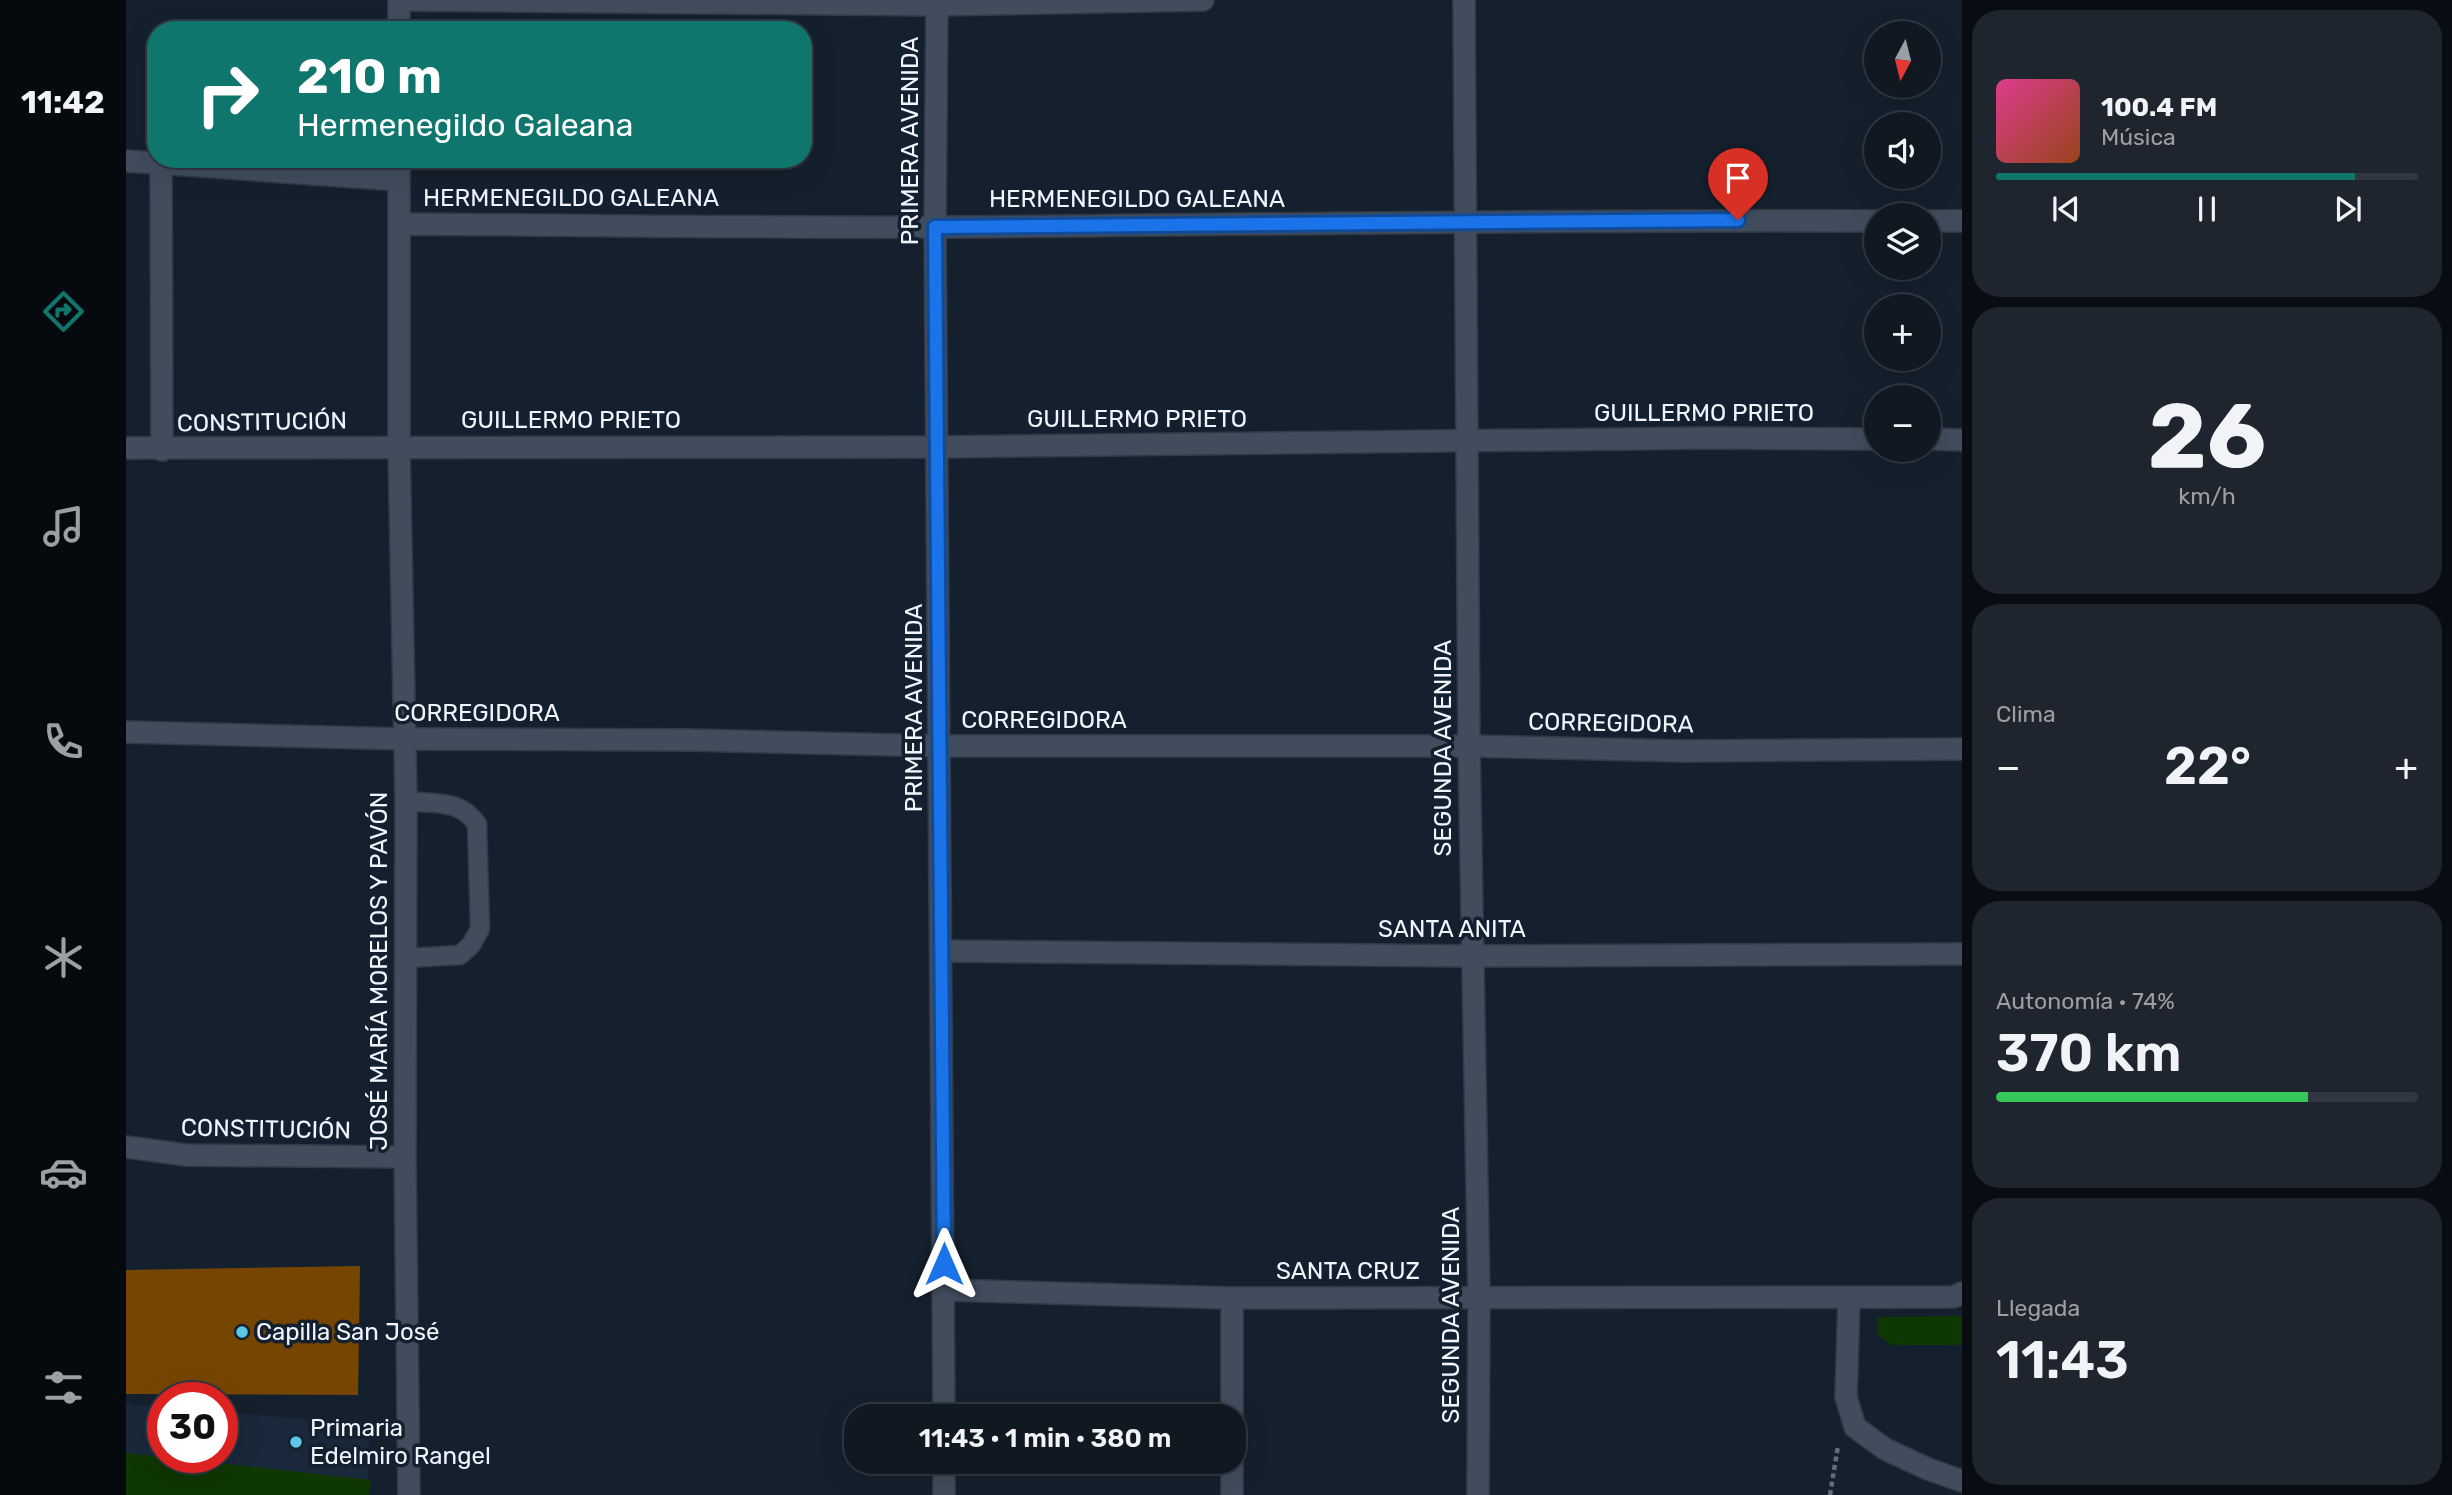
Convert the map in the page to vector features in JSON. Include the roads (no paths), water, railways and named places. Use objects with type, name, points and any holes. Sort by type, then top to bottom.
[{"type":"street","points":[[399,21],[399,0],[1203,0]]},
{"type":"street","name":"SEGUNDA AVENIDA","points":[[1464,0],[1469,746],[1479,1297],[1478,1495]]},
{"type":"street","name":"PRIMERA AVENIDA","points":[[937,2],[935,227],[944,1404]]},
{"type":"street","name":"HERMENEGILDO GALEANA","points":[[126,161],[147,163]]},
{"type":"street","points":[[161,168],[162,450]]},
{"type":"street","name":"HERMENEGILDO GALEANA","points":[[304,168],[399,170]]},
{"type":"street","points":[[399,170],[399,446]]},
{"type":"street","name":"HERMENEGILDO GALEANA","points":[[399,224],[935,227],[1656,219],[1864,221]]},
{"type":"street","points":[[1941,221],[1962,221]]},
{"type":"street","name":"GUILLERMO PRIETO","points":[[399,446],[938,447],[1707,438],[1864,439]]},
{"type":"street","points":[[1941,439],[1962,440]]},
{"type":"street","name":"CONSTITUCIÓN","points":[[126,449],[399,446]]},
{"type":"street","name":"JOSÉ MARÍA MORELOS Y PAVÓN","points":[[399,446],[406,801],[405,1157],[409,1495]]},
{"type":"street","name":"CORREGIDORA","points":[[126,732],[405,739],[689,740],[940,746],[1469,746],[1684,751],[1962,749]]},
{"type":"street","name":"SANTA ANITA","points":[[942,951],[1472,956],[1962,954]]},
{"type":"street","name":"CONSTITUCIÓN","points":[[126,1147],[186,1155],[405,1157]]},
{"type":"street","name":"SANTA CRUZ","points":[[944,1290],[1232,1298],[1849,1298],[1953,1297],[1962,1293]]},
{"type":"street","points":[[1232,1298],[1232,1404]]},
{"type":"street","points":[[1849,1298],[1846,1397],[1855,1427],[1885,1449],[1962,1481]]},
{"type":"street","points":[[944,1474],[944,1495]]},
{"type":"street","points":[[1232,1474],[1232,1495]]},
{"type":"lane","points":[[406,801],[458,806],[469,813],[477,824],[480,929],[471,946],[460,955],[407,958]]},
{"type":"place","name":"Capilla San José","points":[[242,1332]]},
{"type":"place","name":"Primaria Edelmiro Rangel","points":[[296,1442]]}]
